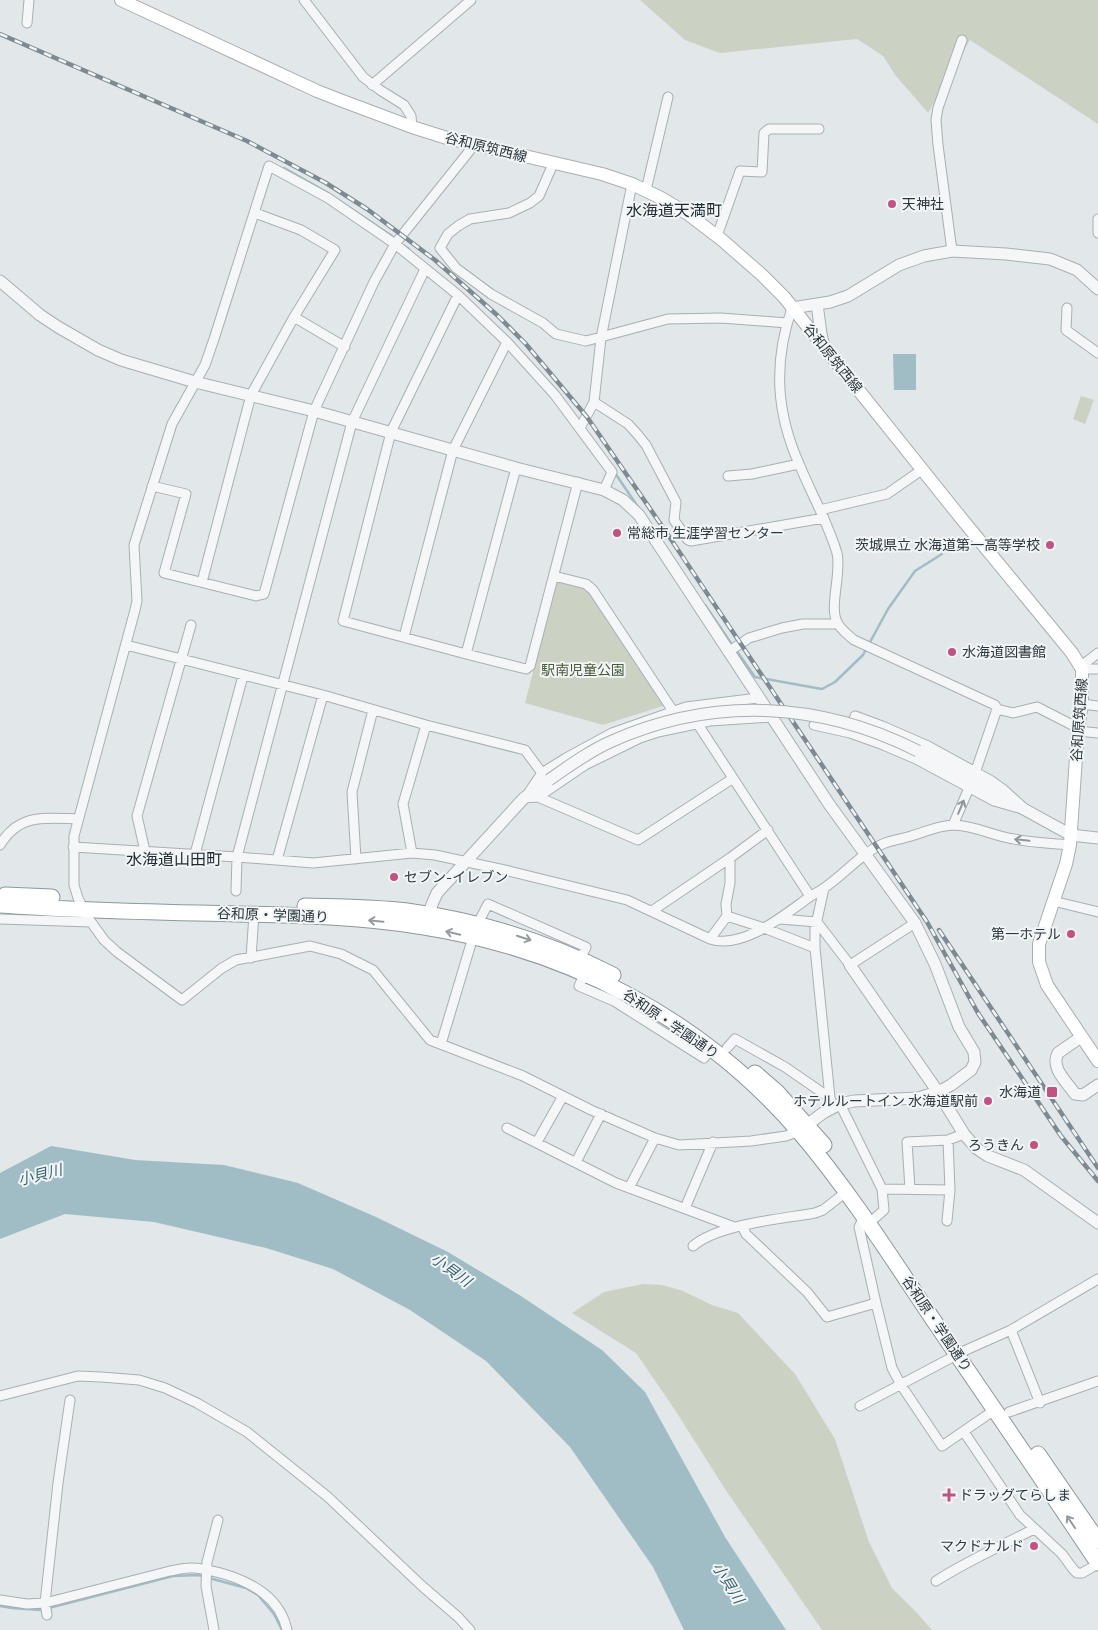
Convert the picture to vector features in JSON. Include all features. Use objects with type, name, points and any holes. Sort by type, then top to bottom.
[{"type":"highway","name":"谷和原・学園通り","points":[[0,895],[80,904],[370,920],[426,921]]},
{"type":"highway","name":"谷和原・学園通り","points":[[0,905],[80,904],[378,908],[426,921],[540,944],[583,966],[626,982],[654,1011],[725,1059],[803,1128],[852,1183],[869,1217],[962,1353],[1002,1411],[1098,1541]]},
{"type":"highway","name":"谷和原・学園通り","points":[[654,1011],[692,1021],[727,1048],[777,1092],[846,1192],[869,1217]]},
{"type":"highway","name":"谷和原・学園通り","points":[[1002,1411],[1098,1564]]},
{"type":"main road","name":"谷和原筑西線","points":[[121,0],[317,91],[412,126],[473,144],[602,174],[646,190],[672,204],[717,236],[762,275],[792,308],[1072,653],[1081,667],[1082,704],[1078,730],[1071,840],[1053,901],[1040,936],[1039,962],[1047,986],[1098,1062]]},
{"type":"street","points":[[26,23],[29,0]]},
{"type":"street","points":[[304,0],[356,70],[372,85],[404,105],[411,116],[412,126]]},
{"type":"street","points":[[372,85],[471,0]]},
{"type":"street","points":[[952,251],[936,120],[962,40]]},
{"type":"street","points":[[646,190],[668,97]]},
{"type":"street","points":[[717,236],[740,172],[762,172],[764,133],[769,129],[820,129]]},
{"type":"street","points":[[152,486],[186,494],[164,573],[256,596],[264,594],[314,411],[394,244],[471,149],[473,144]]},
{"type":"street","points":[[554,164],[539,196],[530,203],[509,213],[470,219],[448,234],[440,248],[456,268],[491,294],[543,322],[556,334],[586,340],[601,338],[657,320],[680,318],[748,319],[787,323]]},
{"type":"street","points":[[0,281],[58,327],[120,360],[195,382],[314,411],[516,468],[578,482],[604,490],[622,500],[639,515],[758,698],[865,856],[915,924],[935,964],[956,1020],[975,1057],[974,1066],[966,1075],[951,1085],[938,1092],[918,1098],[834,1103],[803,1128],[786,1136],[750,1141],[679,1145],[655,1138],[601,1114],[524,1076],[430,1040],[373,970],[341,954],[310,946],[236,960],[222,968],[182,1000],[117,952],[104,940],[80,904],[74,885],[73,847],[78,819],[137,601],[134,545],[172,424],[195,382],[205,365],[269,166],[319,192],[394,244],[458,295],[507,342],[555,395],[612,472],[604,490]]},
{"type":"street","points":[[580,428],[594,402],[601,338],[632,184]]},
{"type":"street","points":[[202,582],[250,395],[335,250],[302,230],[255,213]]},
{"type":"street","points":[[1098,219],[1098,233]]},
{"type":"street","points":[[1098,288],[1077,270],[1050,259],[952,251],[911,260],[888,270],[848,296],[792,308],[787,323],[778,384],[786,430],[838,556],[839,575],[835,609],[838,624],[854,640],[998,709],[1013,713],[1037,707],[1078,730],[1098,733]]},
{"type":"street","points":[[236,892],[237,856],[352,422],[425,269]]},
{"type":"street","points":[[458,295],[391,432],[343,620],[526,669],[530,666],[578,482]]},
{"type":"street","points":[[817,304],[825,349]]},
{"type":"street","points":[[1067,308],[1066,330],[1098,353]]},
{"type":"street","points":[[294,317],[345,347]]},
{"type":"street","points":[[404,637],[453,450],[507,342]]},
{"type":"street","points":[[594,402],[628,424],[646,445],[676,502],[674,520],[688,540],[694,542],[822,514],[886,494],[923,469]]},
{"type":"street","points":[[728,476],[752,474],[799,464]]},
{"type":"street","points":[[466,654],[516,468]]},
{"type":"street","points":[[554,576],[586,584],[593,590],[676,710],[697,723],[810,896]]},
{"type":"street","points":[[728,652],[749,638],[782,628],[803,624],[838,624]]},
{"type":"street","points":[[146,851],[137,816],[191,625]]},
{"type":"street","points":[[126,645],[323,695],[526,750],[546,777]]},
{"type":"street","points":[[1081,667],[1098,653]]},
{"type":"street","points":[[1081,667],[1098,670]]},
{"type":"street","points":[[195,854],[243,676]]},
{"type":"street","points":[[277,860],[323,695]]},
{"type":"street","points":[[426,921],[437,893],[524,798],[546,777],[603,737],[676,710],[703,704],[758,698]]},
{"type":"street","points":[[1082,704],[1098,706]]},
{"type":"street","points":[[975,773],[998,709]]},
{"type":"street","points":[[356,859],[352,792],[373,710]]},
{"type":"street","points":[[546,777],[595,750],[639,731],[683,718],[724,712],[772,711],[821,716],[870,729],[918,751],[1026,810],[1071,840]]},
{"type":"street","points":[[850,733],[855,716],[914,739],[1004,790],[1026,810]]},
{"type":"street","points":[[538,798],[586,765],[640,738],[697,723],[772,717]]},
{"type":"street","points":[[412,853],[403,804],[426,724]]},
{"type":"street","points":[[814,725],[850,733],[899,751],[994,801],[1026,810]]},
{"type":"street","points":[[524,798],[538,798],[638,840],[732,779]]},
{"type":"street","points":[[954,825],[970,788]]},
{"type":"street","points":[[0,846],[23,822],[39,818],[78,819]]},
{"type":"street","points":[[73,847],[237,856],[313,863],[412,853],[435,855],[627,900],[717,942],[729,942],[764,928],[780,919],[865,856],[886,843],[910,837],[936,827],[971,826],[1013,839],[1071,840],[1098,838]]},
{"type":"street","points":[[652,911],[768,830]]},
{"type":"street","points":[[710,939],[727,916],[726,904],[730,884],[730,858]]},
{"type":"street","points":[[824,888],[815,930],[815,948],[834,1103],[882,1189],[884,1210],[869,1217],[859,1227],[892,1368],[901,1385],[942,1446],[1002,1411],[1040,1403],[1098,1381]]},
{"type":"street","points":[[1053,901],[1098,912]]},
{"type":"street","points":[[441,1044],[475,931],[488,904],[586,947],[579,986],[614,1001],[654,1011]]},
{"type":"street","points":[[251,958],[254,914]]},
{"type":"street","points":[[727,916],[815,948]]},
{"type":"street","points":[[780,919],[817,922],[850,965],[938,1092],[964,1134],[976,1148],[988,1156],[1024,1170],[1098,1223]]},
{"type":"street","points":[[0,920],[91,922]]},
{"type":"street","points":[[850,965],[915,924]]},
{"type":"street","points":[[1081,1037],[1058,1052],[1055,1064],[1075,1094],[1083,1095],[1098,1085]]},
{"type":"street","points":[[727,1048],[735,1040],[785,1067],[834,1103]]},
{"type":"street","points":[[537,1142],[562,1096]]},
{"type":"street","points":[[576,1162],[601,1114]]},
{"type":"street","points":[[507,1128],[616,1183],[738,1227],[807,1292],[827,1317],[876,1303]]},
{"type":"street","points":[[910,1189],[908,1142],[948,1140],[964,1134]]},
{"type":"street","points":[[629,1188],[655,1138]]},
{"type":"street","points":[[947,1221],[950,1190],[948,1140]]},
{"type":"street","points":[[685,1208],[713,1142]]},
{"type":"street","points":[[882,1189],[950,1190]]},
{"type":"street","points":[[693,1246],[710,1236],[738,1227],[815,1213],[823,1210],[846,1192]]},
{"type":"street","points":[[860,1406],[1011,1330],[1098,1279]]},
{"type":"street","points":[[1011,1330],[1040,1403]]},
{"type":"street","points":[[0,1396],[78,1376],[101,1376],[139,1380],[165,1388],[197,1403],[247,1432],[328,1497],[470,1630]]},
{"type":"street","points":[[46,1609],[58,1483],[70,1400]]},
{"type":"street","points":[[964,1432],[1020,1515],[1062,1554],[1068,1564],[1077,1572],[1082,1573],[1098,1564]]},
{"type":"street","points":[[214,1630],[206,1586],[207,1562],[218,1520]]},
{"type":"street","points":[[936,1581],[963,1564],[1034,1529]]},
{"type":"street","points":[[0,1600],[46,1609],[170,1571],[191,1568],[207,1574],[239,1579],[258,1589],[282,1614],[287,1630]]},
{"type":"green space","points":[[640,0],[1098,0],[1098,124],[970,40],[928,113],[896,76],[883,56],[857,39],[720,53],[685,40]]},
{"type":"green space","points":[[1081,396],[1094,400],[1085,424],[1073,419]]},
{"type":"green space","name":"駅南児童公園","points":[[560,582],[588,589],[663,706],[603,725],[525,703],[556,584]]},
{"type":"green space","points":[[643,1284],[662,1285],[683,1291],[712,1305],[738,1313],[795,1374],[835,1439],[869,1542],[892,1588],[932,1630],[822,1630],[725,1489],[636,1353],[572,1313],[604,1292]]},
{"type":"water","points":[[893,354],[916,354],[916,390],[894,390]]},
{"type":"water","name":"小貝川","points":[[51,1146],[135,1160],[224,1165],[298,1183],[376,1217],[448,1252],[521,1296],[602,1350],[645,1392],[725,1537],[786,1630],[684,1630],[653,1567],[570,1447],[486,1361],[410,1310],[333,1269],[266,1248],[154,1222],[65,1214],[0,1239],[0,1173]]},
{"type":"waterway","points":[[284,168],[325,191],[392,236]]},
{"type":"waterway","points":[[403,245],[409,249]]},
{"type":"waterway","points":[[615,473],[638,507]]},
{"type":"waterway","points":[[869,644],[888,609],[915,571],[942,554]]},
{"type":"waterway","points":[[705,605],[733,646]]},
{"type":"waterway","points":[[736,650],[755,677],[822,689],[835,682],[863,655],[866,649]]},
{"type":"waterway","points":[[0,1606],[41,1610],[173,1576],[198,1575],[246,1588],[258,1595],[274,1614],[282,1630]]},
{"type":"railway","points":[[0,34],[247,141],[326,183],[367,209],[435,260],[497,315],[525,343],[587,417],[664,529],[927,922],[978,1013],[1061,1136],[1098,1181]]},
{"type":"railway","points":[[939,930],[1098,1168]]},
{"type":"place","name":"天神社","points":[[892,204]]},
{"type":"place","name":"常総市 生涯学習センター","points":[[617,533]]},
{"type":"place","name":"茨城県立 水海道第一高等学校","points":[[1050,545]]},
{"type":"place","name":"水海道図書館","points":[[952,652]]},
{"type":"place","name":"セブン-イレブン","points":[[394,877]]},
{"type":"place","name":"第一ホテル","points":[[1071,934]]},
{"type":"place","name":"水海道","points":[[1052,1092]]},
{"type":"place","name":"ホテルルートイン 水海道駅前","points":[[988,1101]]},
{"type":"place","name":"ろうきん","points":[[1034,1145]]},
{"type":"place","name":"ドラッグてらしま","points":[[949,1495]]},
{"type":"place","name":"マクドナルド","points":[[1034,1546]]},
{"type":"district","name":"水海道天満町","points":[[674,210]]},
{"type":"district","name":"水海道山田町","points":[[174,859]]}]
